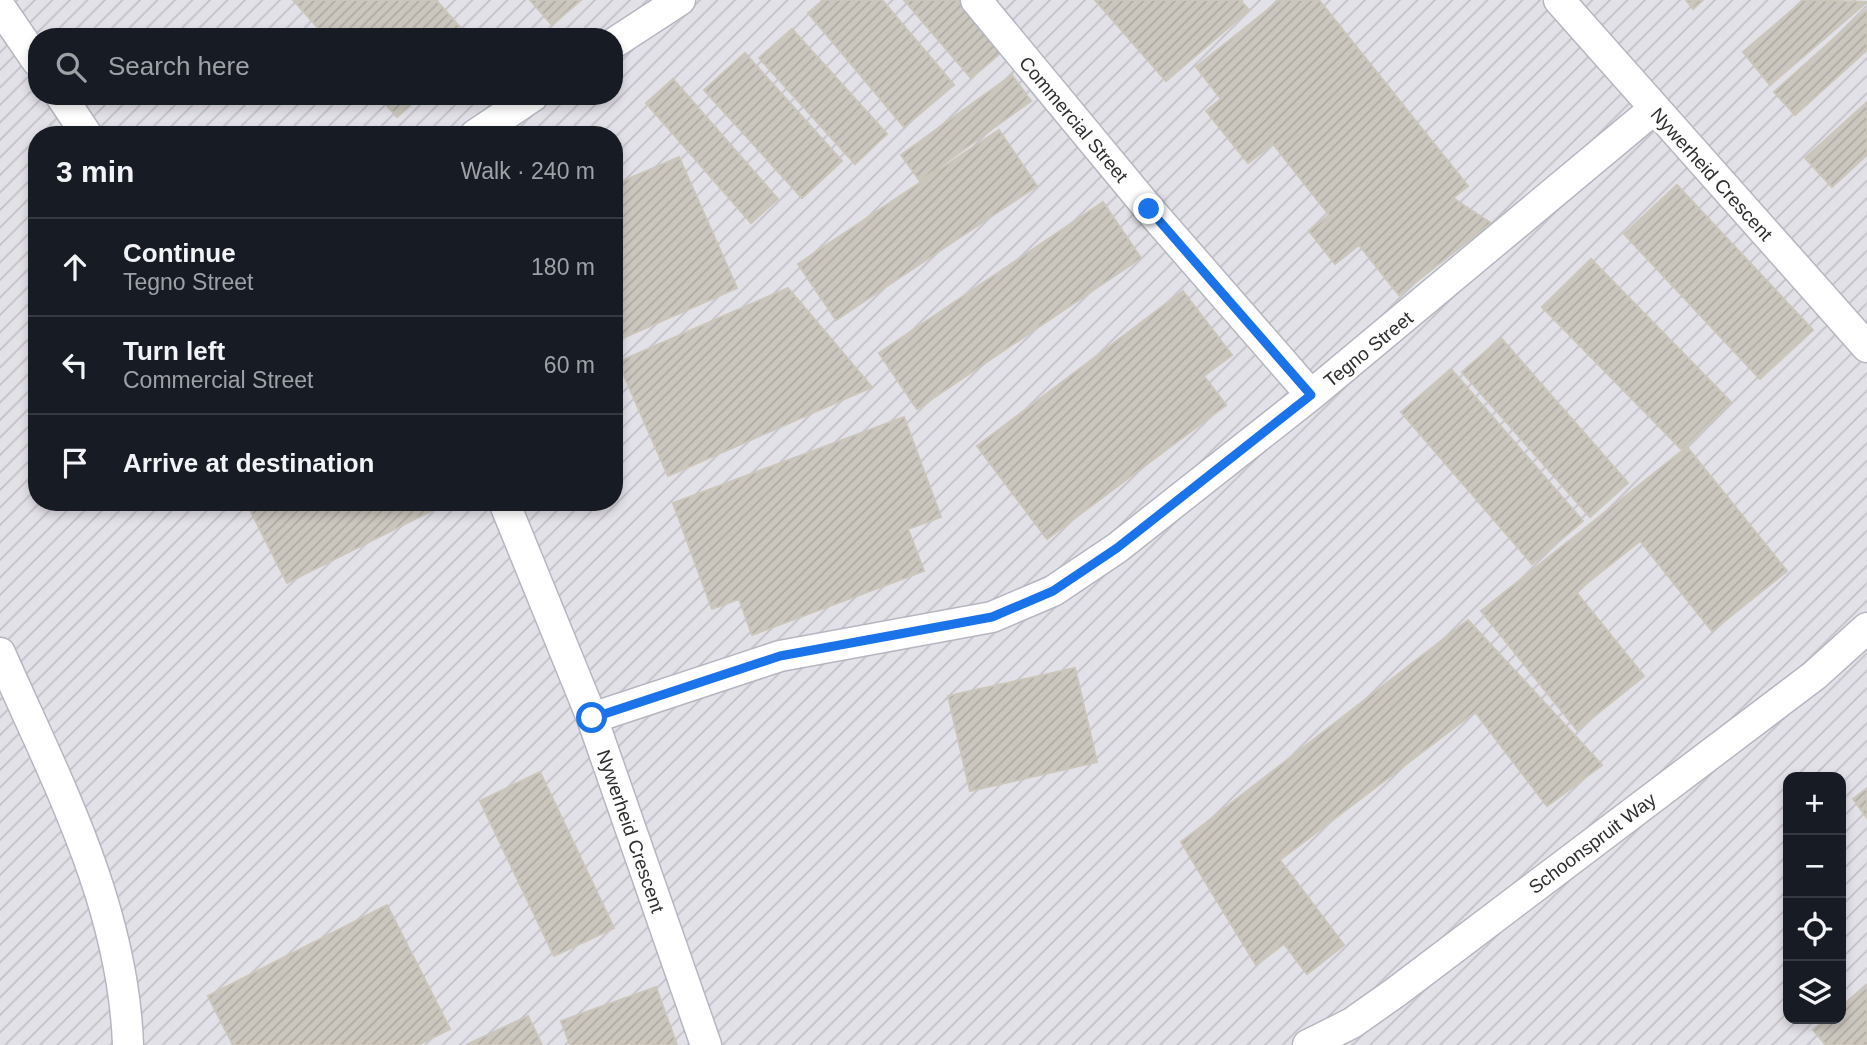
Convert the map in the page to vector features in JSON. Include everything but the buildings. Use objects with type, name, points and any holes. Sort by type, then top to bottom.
[{"type":"street","points":[[623,37],[680,0]]},
{"type":"street","name":"Commercial Street","points":[[976,0],[1140,199],[1311,395]]},
{"type":"street","name":"Nywerheid Crescent","points":[[1559,0],[1867,347]]},
{"type":"street","points":[[0,7],[28,48]]},
{"type":"street","points":[[67,105],[82,126]]},
{"type":"street","points":[[488,126],[520,105]]},
{"type":"street","name":"Tegno Street","points":[[592,718],[780,656],[992,617],[1053,591],[1117,548],[1311,395],[1654,109]]},
{"type":"street","name":"Nywerheid Crescent","points":[[508,511],[592,718],[706,1045]]},
{"type":"street","name":"Schoonspruit Way","points":[[1308,1045],[1352,1023],[1396,992],[1815,675],[1867,628]]},
{"type":"street","points":[[0,653],[92,860],[118,947],[128,1045]]},
{"type":"shaded area","points":[[0,0],[1867,0],[1867,1045],[0,1045]]},
{"type":"route","points":[[592,718],[780,656],[992,617],[1053,591],[1117,548],[1311,395],[1149,209]]}]
